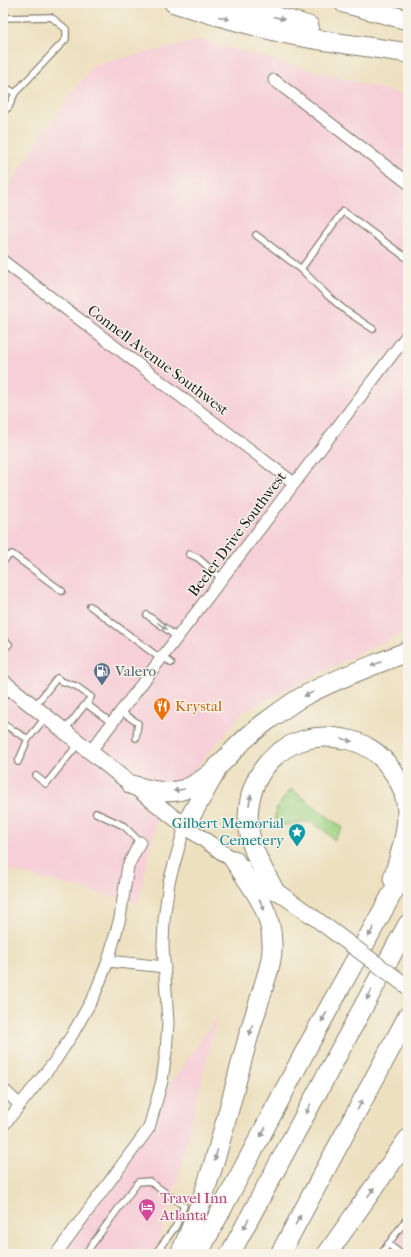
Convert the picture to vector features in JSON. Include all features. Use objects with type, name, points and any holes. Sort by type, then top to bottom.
[{"type":"highway","points":[[174,3],[213,15],[280,32],[316,39],[408,52]]},
{"type":"highway","points":[[228,3],[322,30],[408,52]]},
{"type":"highway","points":[[344,3],[408,20]]},
{"type":"highway","points":[[132,785],[148,790],[161,791],[184,789],[201,780],[223,762],[244,740],[265,722],[302,697],[344,677],[408,651]]},
{"type":"highway","points":[[274,890],[251,841],[248,809],[250,796],[256,779],[263,768],[288,746],[303,740],[319,737],[335,737],[350,740],[365,746],[387,763],[395,774],[402,788],[406,801],[407,816],[405,836],[385,906]]},
{"type":"highway","points":[[185,826],[209,782],[223,762]]},
{"type":"highway","points":[[180,1254],[190,1232],[215,1158],[270,963],[272,944],[270,922],[262,903],[234,860]]},
{"type":"highway","points":[[198,1254],[308,1046],[408,865]]},
{"type":"highway","points":[[230,1254],[408,924]]},
{"type":"highway","points":[[280,1254],[408,1016]]},
{"type":"highway","points":[[328,1254],[408,1139]]},
{"type":"main road","points":[[5,689],[34,707],[185,826],[312,916],[408,988]]},
{"type":"street","points":[[274,80],[408,183]]},
{"type":"street","name":"Connell Avenue Southwest","points":[[3,261],[294,483]]},
{"type":"street","name":"Beeler Drive Southwest","points":[[84,747],[112,723],[165,659],[178,637],[408,334]]},
{"type":"street","points":[[56,1254],[149,1128],[162,1081],[166,1052],[168,1023],[163,946],[164,920],[169,882],[185,826]]},
{"type":"street","points":[[3,1126],[55,1061],[72,1035],[94,996],[108,961],[120,918],[128,866],[140,842]]},
{"type":"street","points":[[108,961],[165,967]]},
{"type":"street","points":[[3,1089],[20,1105]]},
{"type":"lane","points":[[3,18],[51,17],[66,29],[66,39],[14,93],[8,107],[3,112]]},
{"type":"lane","points":[[3,86],[14,93]]},
{"type":"lane","points":[[301,269],[343,211],[408,259]]},
{"type":"lane","points":[[256,236],[301,269],[327,295],[346,311],[373,329]]},
{"type":"lane","points":[[3,562],[12,554],[62,591]]},
{"type":"lane","points":[[189,554],[198,558],[222,579]]},
{"type":"lane","points":[[90,606],[165,659]]},
{"type":"lane","points":[[147,615],[178,637]]},
{"type":"lane","points":[[3,640],[9,644],[3,651]]},
{"type":"lane","points":[[34,707],[57,678],[61,682],[76,686],[91,697],[64,731]]},
{"type":"lane","points":[[88,701],[89,706],[112,723]]},
{"type":"lane","points":[[121,712],[138,723],[136,738]]},
{"type":"lane","points":[[18,762],[28,739],[46,717]]},
{"type":"lane","points":[[3,724],[28,739]]},
{"type":"lane","points":[[36,776],[46,784],[84,747]]},
{"type":"lane","points":[[96,813],[124,826],[140,842]]},
{"type":"lane","points":[[85,1254],[138,1182],[149,1181],[184,1206],[176,1226],[155,1254]]},
{"type":"lane","points":[[381,1254],[406,1224],[408,1217]]},
{"type":"lane","points":[[388,1244],[401,1254]]},
{"type":"shaded area","points":[[200,40],[408,96],[408,631],[368,649],[243,712],[158,814],[138,903],[3,869],[3,196],[44,132],[93,65]]},
{"type":"shaded area","points":[[217,1017],[181,1167],[155,1254],[51,1254]]},
{"type":"shaded area","points":[[408,1211],[408,1254],[375,1254]]},
{"type":"green space","points":[[291,789],[343,828],[334,840],[320,827],[312,823],[302,822],[280,825],[275,818],[276,809]]},
{"type":"place","name":"Valero","points":[[102,686]]},
{"type":"place","name":"Krystal","points":[[162,721]]},
{"type":"place","name":"Gilbert Memorial Cemetery","points":[[297,847]]},
{"type":"place","name":"Travel Inn Atlanta","points":[[147,1222]]}]
